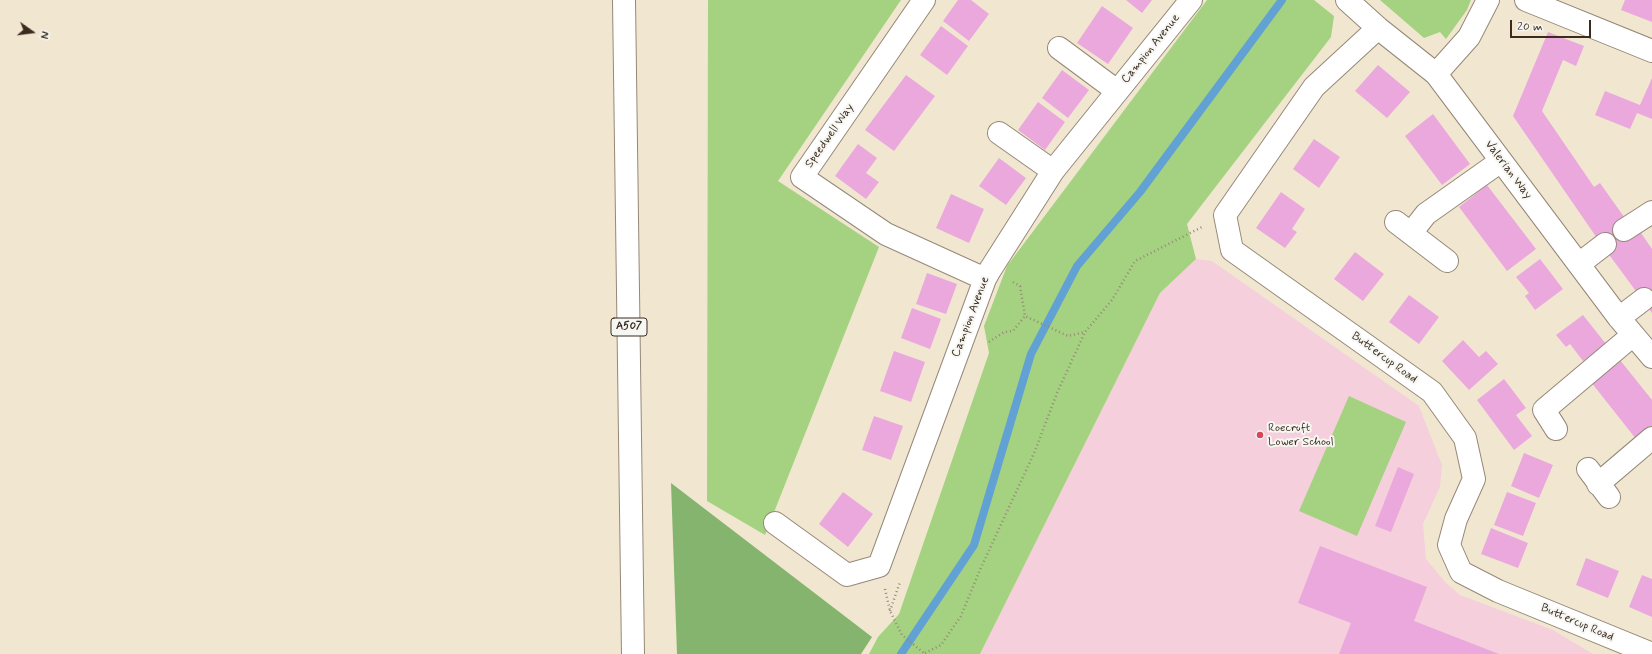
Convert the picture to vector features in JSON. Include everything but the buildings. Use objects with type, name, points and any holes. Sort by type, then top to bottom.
[{"type":"street","name":"A507","points":[[624,0],[633,654]]},
{"type":"street","name":"Speedwell Way","points":[[924,0],[802,177],[886,234],[987,274]]},
{"type":"street","name":"Campion Avenue","points":[[879,566],[987,274],[1053,170],[1191,0]]},
{"type":"street","name":"Valerian Way","points":[[1347,0],[1378,28],[1436,74],[1619,318],[1652,357]]},
{"type":"street","points":[[1436,74],[1470,37],[1488,0]]},
{"type":"street","points":[[1526,0],[1652,51]]},
{"type":"street","points":[[1226,215],[1314,88],[1378,28]]},
{"type":"street","points":[[1059,48],[1117,91]]},
{"type":"street","points":[[999,133],[1053,170]]},
{"type":"street","points":[[1447,261],[1404,228],[1501,161]]},
{"type":"street","points":[[1624,230],[1652,212]]},
{"type":"street","name":"Buttercup Road","points":[[1226,215],[1232,250],[1432,392],[1465,438],[1474,479],[1456,519],[1449,545],[1461,572],[1498,591],[1558,614],[1625,649],[1652,654]]},
{"type":"street","points":[[1579,264],[1605,244]]},
{"type":"street","points":[[1619,318],[1644,299]]},
{"type":"street","points":[[1556,428],[1544,410],[1633,335]]},
{"type":"street","points":[[1598,484],[1652,438]]},
{"type":"street","points":[[776,523],[847,575],[879,566]]},
{"type":"path","points":[[879,566],[890,611],[902,635],[925,654],[941,645],[961,616],[979,572],[1035,451],[1057,393],[1085,332],[1112,300],[1135,261],[1226,215]]},
{"type":"path","points":[[987,274],[1020,286],[1025,316],[1068,336],[1085,332]]},
{"type":"shaded area","name":"Roecroft Lower School","points":[[1196,259],[1212,261],[1419,406],[1442,465],[1440,487],[1423,524],[1426,559],[1446,583],[1460,595],[1553,630],[1593,654],[980,654],[1160,293]]},
{"type":"green space","points":[[708,0],[901,0],[778,181],[879,247],[765,535],[707,501]]},
{"type":"green space","points":[[1207,0],[1314,0],[1334,16],[1331,37],[1187,224],[1196,259],[1160,293],[980,654],[869,654],[878,637],[899,614],[989,353],[984,326],[1007,266]]},
{"type":"green space","points":[[1380,0],[1471,0],[1467,10],[1446,39],[1440,32],[1424,38]]},
{"type":"green space","points":[[1349,396],[1406,422],[1357,536],[1299,511]]},
{"type":"green space","points":[[671,483],[872,637],[861,654],[677,654]]},
{"type":"waterway","points":[[901,654],[974,545],[1031,354],[1077,266],[1140,192],[1282,0]]},
{"type":"place","name":"Roecroft Lower School","points":[[1260,435]]}]
